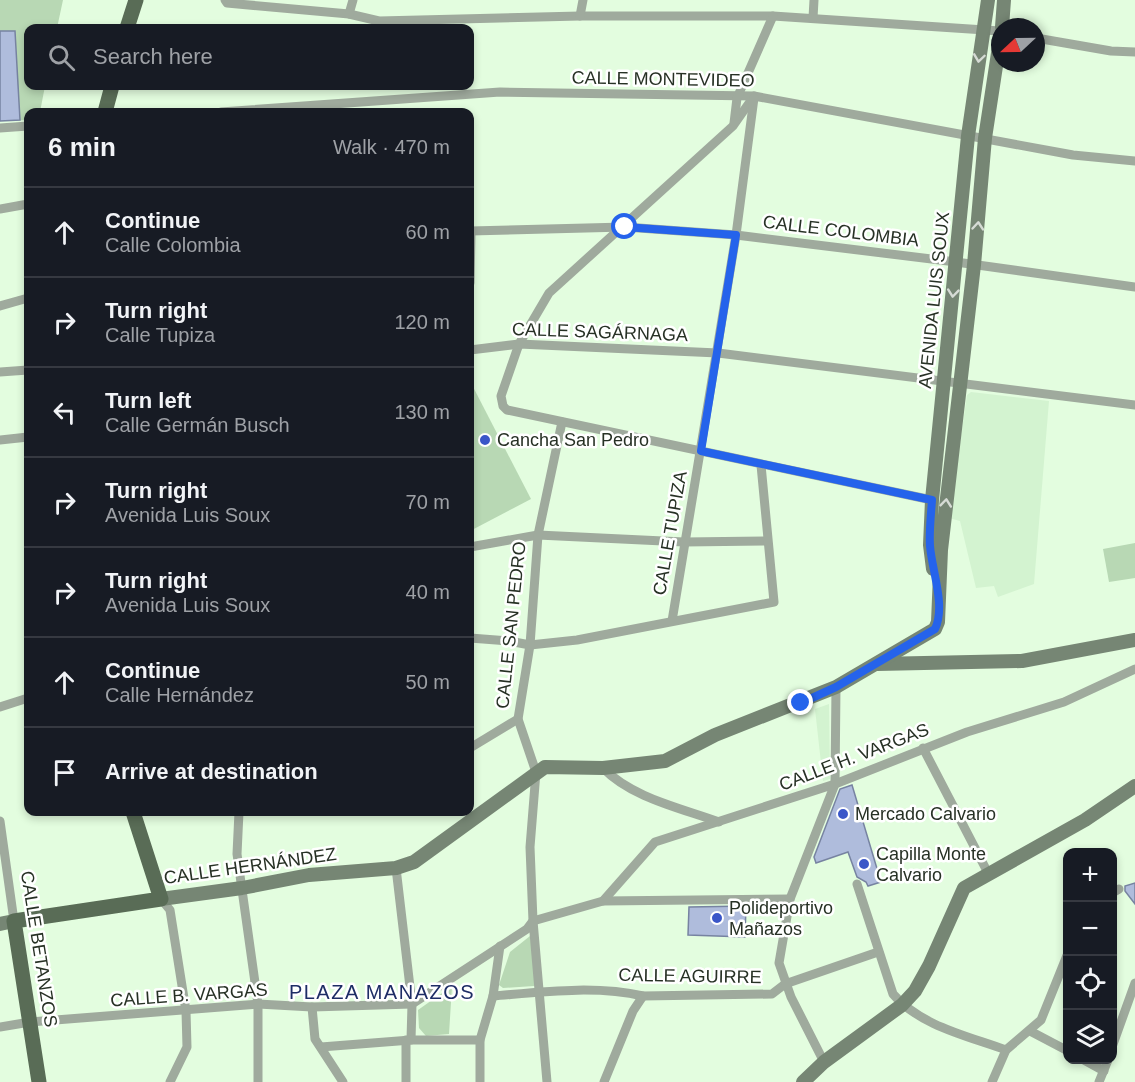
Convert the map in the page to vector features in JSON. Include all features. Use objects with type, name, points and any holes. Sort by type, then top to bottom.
[{"type":"main road","points":[[129,24],[136,0]]},
{"type":"main road","name":"AVENIDA LUIS SOUX","points":[[938,603],[930,545],[932,500],[968,136],[988,0]]},
{"type":"main road","points":[[1003,18],[1004,0]]},
{"type":"main road","name":"AVENIDA LUIS SOUX","points":[[875,664],[935,629],[938,622],[941,550],[974,265],[985,138],[995,72]]},
{"type":"main road","points":[[106,108],[111,90]]},
{"type":"main road","name":"CALLE HERNÁNDEZ","points":[[7,923],[242,888],[309,875],[396,868],[414,862],[545,767],[603,768],[665,761],[715,735],[836,687],[875,664],[1022,661],[1135,640]]},
{"type":"main road","points":[[803,1082],[824,1062],[902,1005],[915,992],[964,888],[1085,819],[1135,786]]},
{"type":"main road","points":[[134,816],[161,899]]},
{"type":"main road","name":"CALLE BETANZOS","points":[[7,923],[30,1022],[39,1082]]},
{"type":"street","points":[[225,0],[227,3],[349,14],[379,21],[580,16],[773,16],[991,30]]},
{"type":"street","points":[[349,14],[353,0]]},
{"type":"street","points":[[580,16],[583,0]]},
{"type":"street","points":[[813,18],[814,0]]},
{"type":"street","points":[[734,126],[737,98],[773,16]]},
{"type":"street","points":[[1045,40],[1111,51],[1135,52]]},
{"type":"street","name":"CALLE MONTEVIDEO","points":[[341,108],[500,92],[737,98],[754,96],[1073,155],[1135,161]]},
{"type":"street","points":[[754,96],[734,126],[625,227],[549,293],[519,344],[501,396],[503,406],[507,410],[932,500]]},
{"type":"street","name":"CALLE TUPIZA","points":[[672,621],[718,352],[754,96]]},
{"type":"street","points":[[0,128],[24,126]]},
{"type":"street","points":[[0,209],[24,205]]},
{"type":"street","name":"CALLE COLOMBIA","points":[[474,231],[625,227],[736,235],[1135,287]]},
{"type":"street","points":[[0,306],[24,299]]},
{"type":"street","name":"CALLE SAGÁRNAGA","points":[[474,350],[519,344],[718,352],[1135,405]]},
{"type":"street","points":[[0,372],[24,370]]},
{"type":"street","name":"CALLE SAN PEDRO","points":[[547,1082],[533,921],[530,847],[536,772],[518,719],[530,645],[538,535],[562,422]]},
{"type":"street","points":[[0,440],[24,437]]},
{"type":"street","points":[[474,638],[530,645],[578,640],[774,602],[761,465]]},
{"type":"street","points":[[474,546],[538,535],[684,542],[767,541]]},
{"type":"street","name":"CALLE H. VARGAS","points":[[603,901],[649,846],[835,784],[923,748],[1064,702],[1135,669]]},
{"type":"street","points":[[824,1062],[785,984],[779,963],[790,899],[835,784],[836,687]]},
{"type":"street","points":[[0,707],[24,699]]},
{"type":"street","points":[[474,746],[518,719]]},
{"type":"street","points":[[923,748],[988,873]]},
{"type":"street","points":[[603,768],[612,777],[644,795],[719,822]]},
{"type":"street","points":[[239,816],[237,854],[258,1004],[258,1082]]},
{"type":"street","name":"CALLE BETANZOS","points":[[0,821],[7,923]]},
{"type":"street","points":[[396,868],[412,1004],[406,1082]]},
{"type":"street","points":[[857,884],[878,952],[894,994],[902,1005],[917,1016],[1006,1050]]},
{"type":"street","points":[[161,899],[170,910],[186,1011],[187,1047],[170,1082]]},
{"type":"street","points":[[412,1004],[527,929],[533,921],[603,901],[790,899]]},
{"type":"street","points":[[480,1082],[480,1040],[493,996],[500,946]]},
{"type":"street","name":"CALLE AGUIRRE","points":[[493,996],[540,992],[626,992],[643,996],[772,994],[785,984],[878,952]]},
{"type":"street","points":[[992,1082],[1006,1050],[1041,1020],[1067,956]]},
{"type":"street","points":[[1117,1035],[1135,983]]},
{"type":"street","points":[[604,1082],[633,1011],[643,996]]},
{"type":"street","name":"CALLE B. VARGAS","points":[[0,1027],[30,1022],[258,1004],[312,1007],[412,1004]]},
{"type":"street","points":[[312,1007],[315,1040],[343,1082]]},
{"type":"street","points":[[1030,1030],[1063,1048]]},
{"type":"street","points":[[321,1047],[409,1040],[480,1040]]},
{"type":"street","points":[[1092,1064],[1104,1071]]},
{"type":"street","points":[[1100,1082],[1106,1064]]},
{"type":"shaded area","points":[[0,0],[63,0],[58,24],[24,24],[24,90],[44,90],[41,108],[24,108],[24,120],[0,121]]},
{"type":"shaded area","name":"Cancha San Pedro","points":[[474,389],[531,499],[474,529]]},
{"type":"shaded area","points":[[971,392],[1049,401],[1034,584],[998,597],[994,586],[976,588],[960,521],[949,518],[967,395]]},
{"type":"shaded area","points":[[1135,543],[1135,578],[1109,582],[1103,549]]},
{"type":"shaded area","name":"Mercado Calvario","points":[[829,704],[830,779],[823,781],[815,709]]},
{"type":"shaded area","points":[[530,936],[538,983],[534,986],[503,988],[499,985],[510,952]]},
{"type":"shaded area","points":[[452,986],[449,1034],[426,1036],[419,1028],[418,1010]]},
{"type":"building","points":[[0,31],[15,31],[20,120],[0,121]]},
{"type":"building","name":"Mercado Calvario","points":[[852,785],[881,882],[868,886],[866,882],[857,877],[848,852],[816,863],[814,857],[840,789]]},
{"type":"building","points":[[1135,883],[1135,904],[1125,891],[1125,886]]},
{"type":"building","name":"Polideportivo Mañazos","points":[[746,906],[745,937],[688,935],[689,907]]},
{"type":"place","name":"Cancha San Pedro","points":[[485,440]]},
{"type":"place","name":"Mercado Calvario","points":[[843,814]]},
{"type":"place","name":"Capilla Monte Calvario","points":[[864,864]]},
{"type":"place","name":"Polideportivo Mañazos","points":[[717,918]]},
{"type":"district","name":"PLAZA MANAZOS","points":[[382,992]]},
{"type":"route","points":[[625,227],[736,235],[701,451],[932,500],[930,545],[938,603],[938,622],[935,629],[836,687],[801,703]]}]
